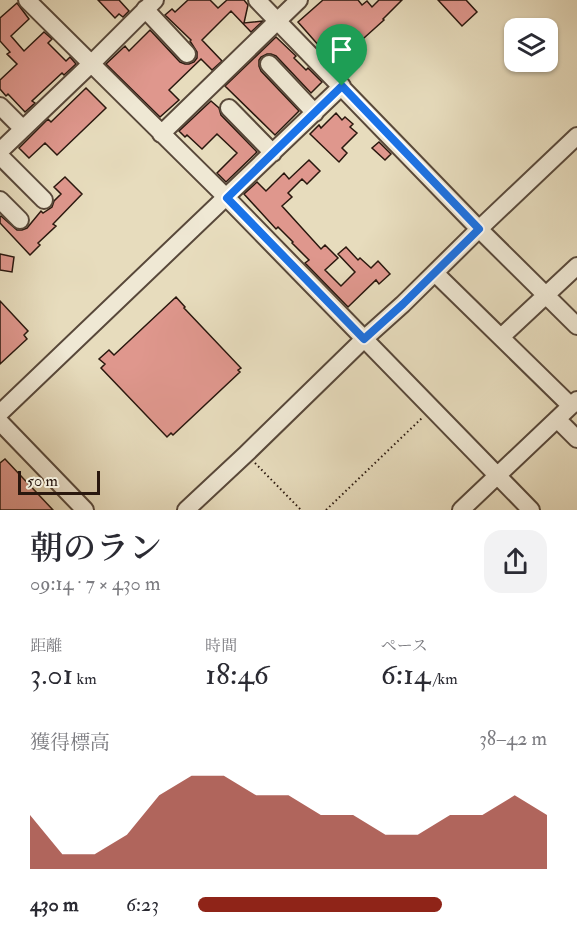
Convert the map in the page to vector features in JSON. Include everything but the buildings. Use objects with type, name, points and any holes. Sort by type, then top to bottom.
[{"type":"street","points":[[27,0],[227,198],[531,510]]},
{"type":"street","points":[[257,0],[479,229],[577,326]]},
{"type":"street","points":[[161,134],[299,0]]},
{"type":"street","points":[[0,151],[150,5],[187,54]]},
{"type":"street","points":[[269,64],[315,113]]},
{"type":"street","points":[[0,413],[342,86]]},
{"type":"street","points":[[0,106],[23,129]]},
{"type":"street","points":[[229,108],[273,153]]},
{"type":"street","points":[[186,510],[577,135]]},
{"type":"street","points":[[0,156],[45,200]]},
{"type":"street","points":[[0,200],[20,220]]},
{"type":"street","points":[[501,337],[577,266]]},
{"type":"street","points":[[435,273],[574,403],[461,510]]},
{"type":"street","points":[[557,419],[577,439]]},
{"type":"street","points":[[0,422],[85,510]]},
{"type":"path","points":[[326,510],[431,409]]},
{"type":"path","points":[[246,454],[301,510]]},
{"type":"route","points":[[342,86],[479,229],[364,339],[227,198],[342,86]]}]
